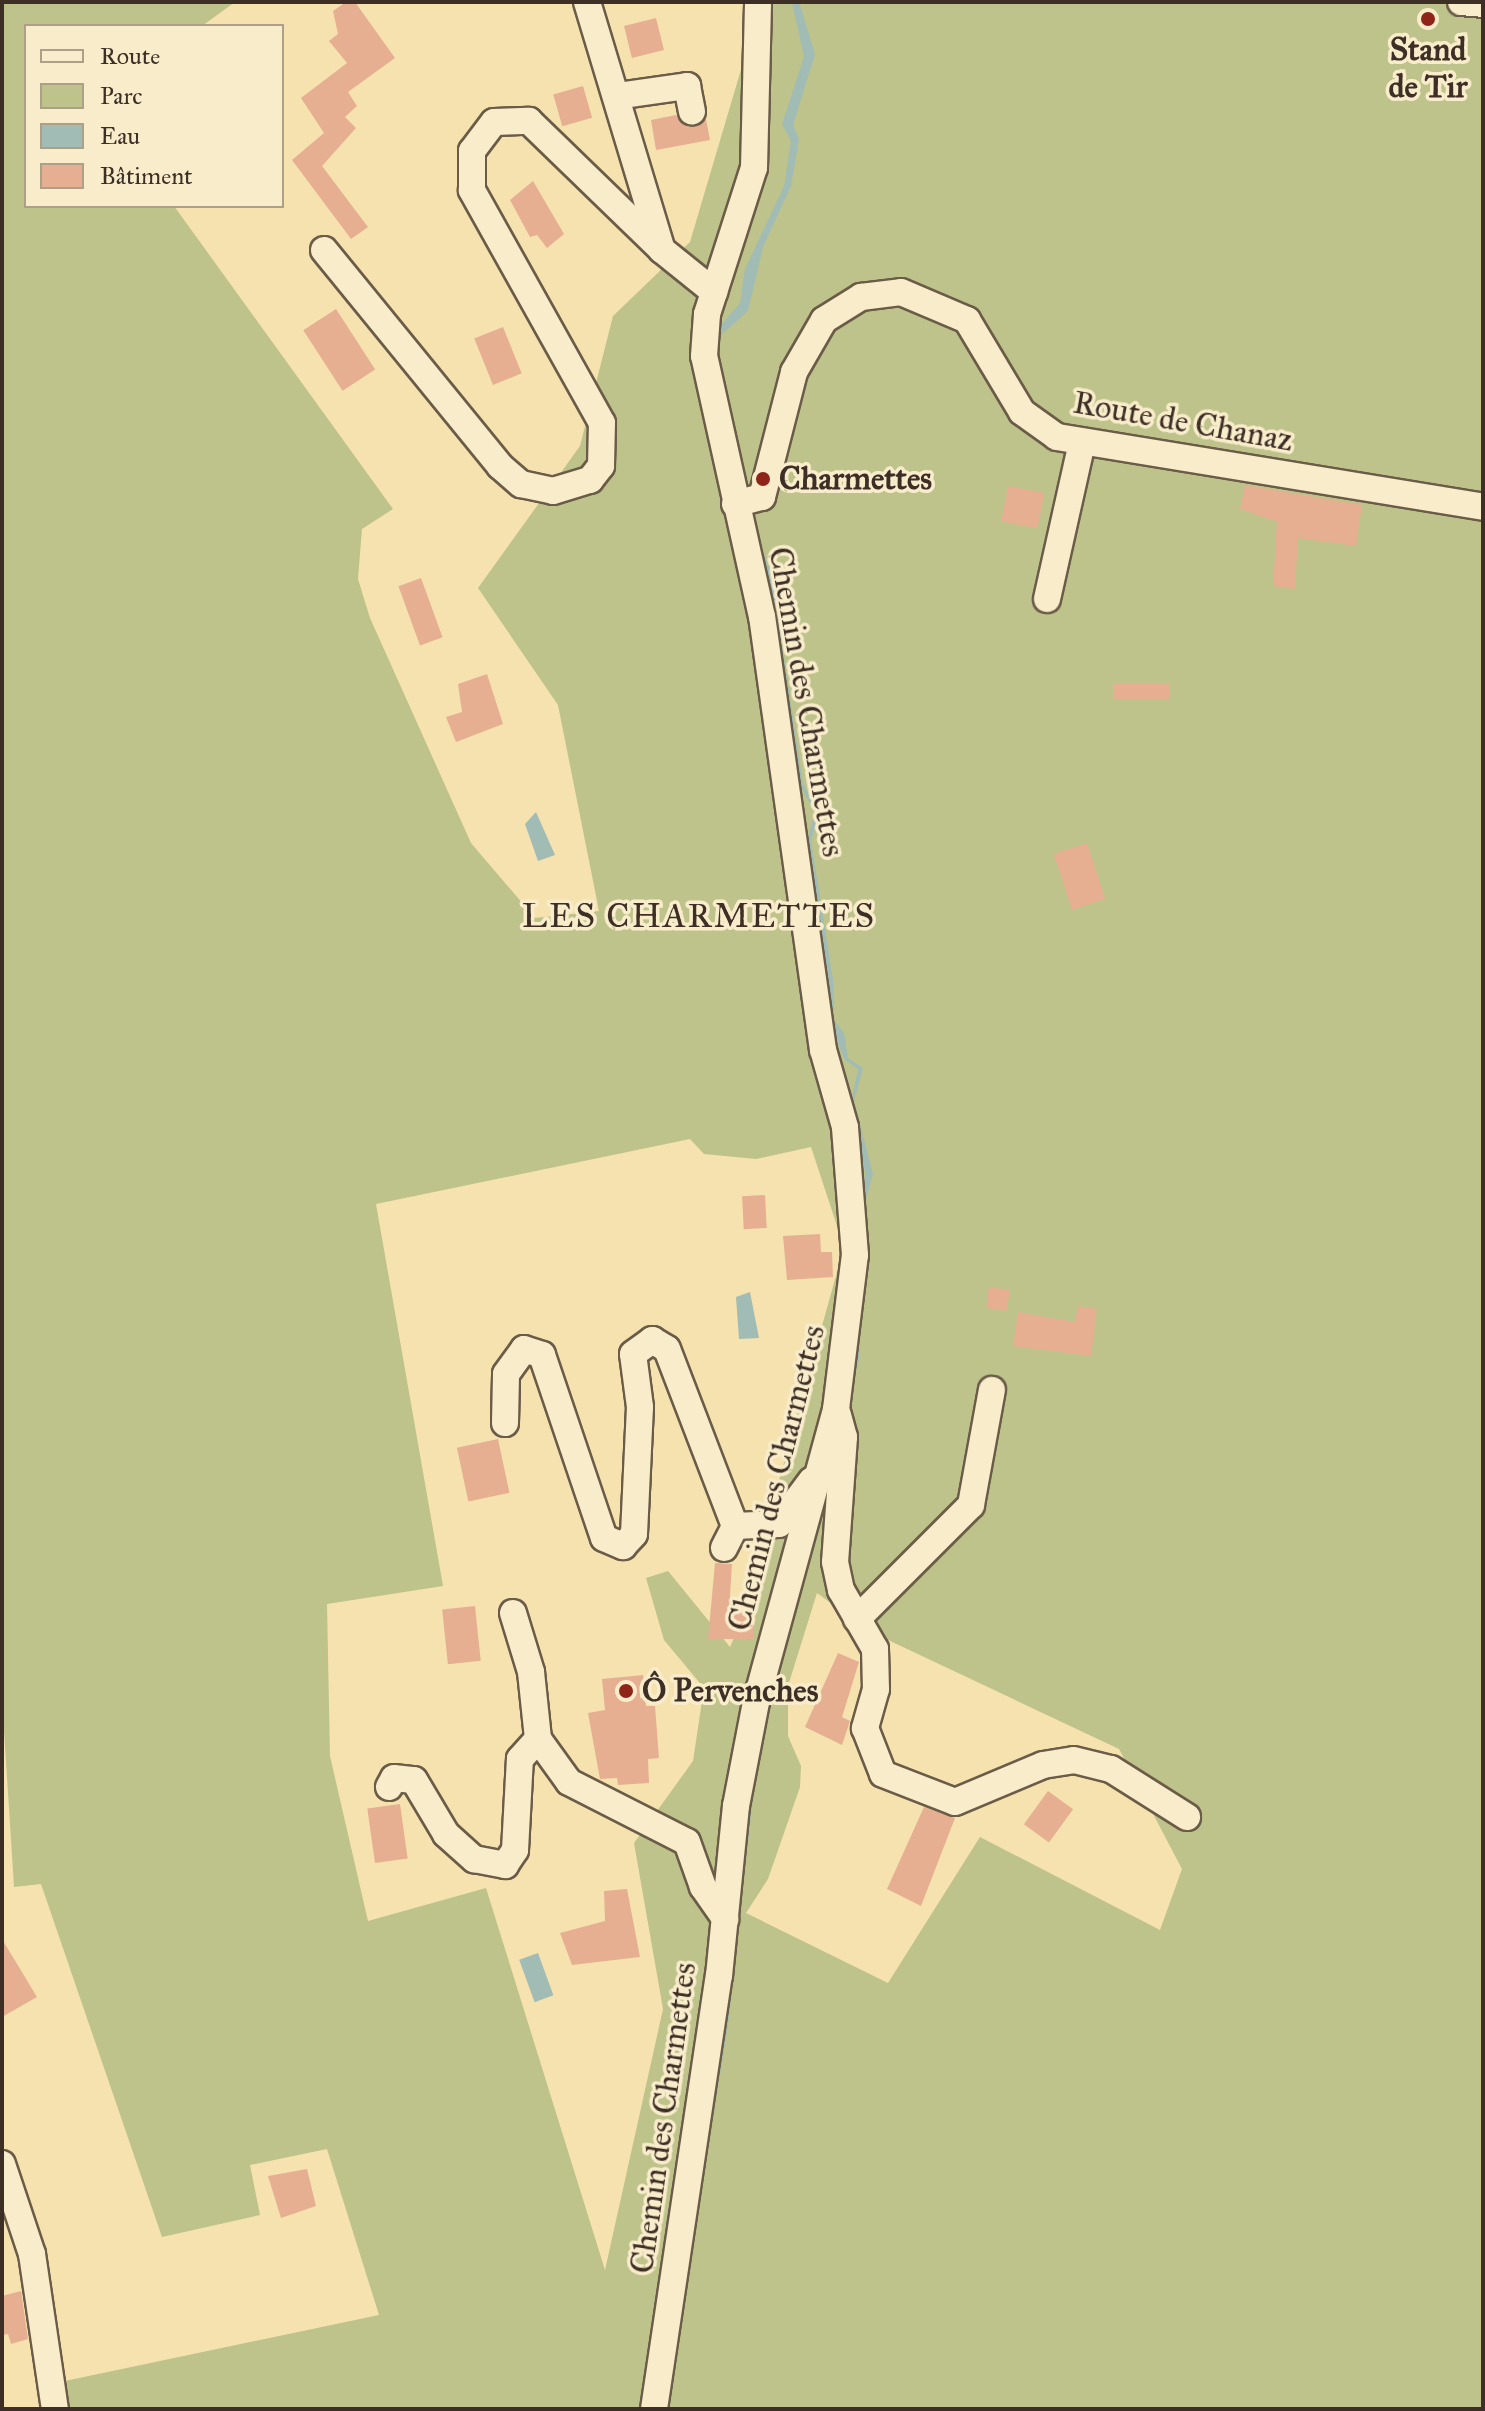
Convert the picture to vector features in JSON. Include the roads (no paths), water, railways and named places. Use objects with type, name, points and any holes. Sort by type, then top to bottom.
[{"type":"street","points":[[587,2],[662,250]]},
{"type":"street","name":"Chemin des Charmettes","points":[[654,2409],[756,1702],[836,1409],[850,1337],[853,1190],[823,1050],[762,617],[743,504],[704,356],[714,292],[754,168],[758,2]]},
{"type":"street","points":[[1461,2],[1483,4]]},
{"type":"street","points":[[617,96],[687,86],[692,112]]},
{"type":"street","points":[[324,250],[500,466],[521,484],[553,491],[590,480],[601,466],[602,423],[472,190],[472,151],[494,122],[529,121],[662,250],[714,292]]},
{"type":"street","name":"Route de Chanaz","points":[[743,504],[772,475],[807,342],[844,306],[881,292],[922,297],[967,320],[1022,412],[1057,437],[1483,507]]},
{"type":"street","points":[[1047,599],[1082,442]]},
{"type":"street","points":[[505,1423],[506,1374],[524,1349],[542,1355],[604,1538],[623,1546],[635,1518],[640,1407],[633,1354],[652,1340],[667,1349],[730,1537],[779,1524],[816,1475]]},
{"type":"street","points":[[857,1619],[971,1505],[992,1390]]},
{"type":"street","points":[[836,1409],[844,1437],[835,1562],[857,1619],[875,1649],[876,1689],[865,1728],[883,1774],[955,1802],[1043,1765],[1074,1760],[1111,1769],[1187,1817]]},
{"type":"street","points":[[513,1613],[531,1672],[538,1739],[569,1782],[687,1842],[703,1887],[725,1919]]},
{"type":"street","points":[[389,1787],[394,1778],[414,1780],[446,1834],[474,1859],[505,1865],[515,1850],[520,1759],[538,1739]]},
{"type":"street","points":[[2,2164],[32,2254],[55,2409]]},
{"type":"water","points":[[792,2],[799,2],[815,54],[793,125],[799,139],[791,186],[763,247],[748,311],[720,336],[718,375],[730,410],[735,463],[715,376],[713,334],[740,303],[745,269],[784,186],[791,141],[782,124],[804,57]]},
{"type":"water","points":[[756,534],[780,595],[775,612],[786,624],[782,644],[803,784],[819,812],[811,841],[833,980],[834,1020],[844,1033],[848,1058],[863,1068],[854,1101],[873,1174],[864,1206],[859,1360],[850,1392],[865,1172],[851,1102],[858,1069],[844,1059],[830,1021],[807,840],[815,812],[799,784],[777,644],[782,625],[770,613]]},
{"type":"water","points":[[536,812],[555,855],[538,861],[525,824]]},
{"type":"water","points":[[750,1292],[759,1338],[739,1339],[736,1297]]},
{"type":"water","points":[[823,1502],[761,1723],[728,2025],[668,2396],[757,1722]]},
{"type":"water","points":[[538,1953],[553,1995],[535,2002],[519,1960]]},
{"type":"place","name":"Stand de Tir","points":[[1428,19]]},
{"type":"place","name":"Charmettes","points":[[763,479]]},
{"type":"place","name":"Ô Pervenches","points":[[626,1691]]},
{"type":"district","name":"LES CHARMETTES","points":[[699,916]]}]
